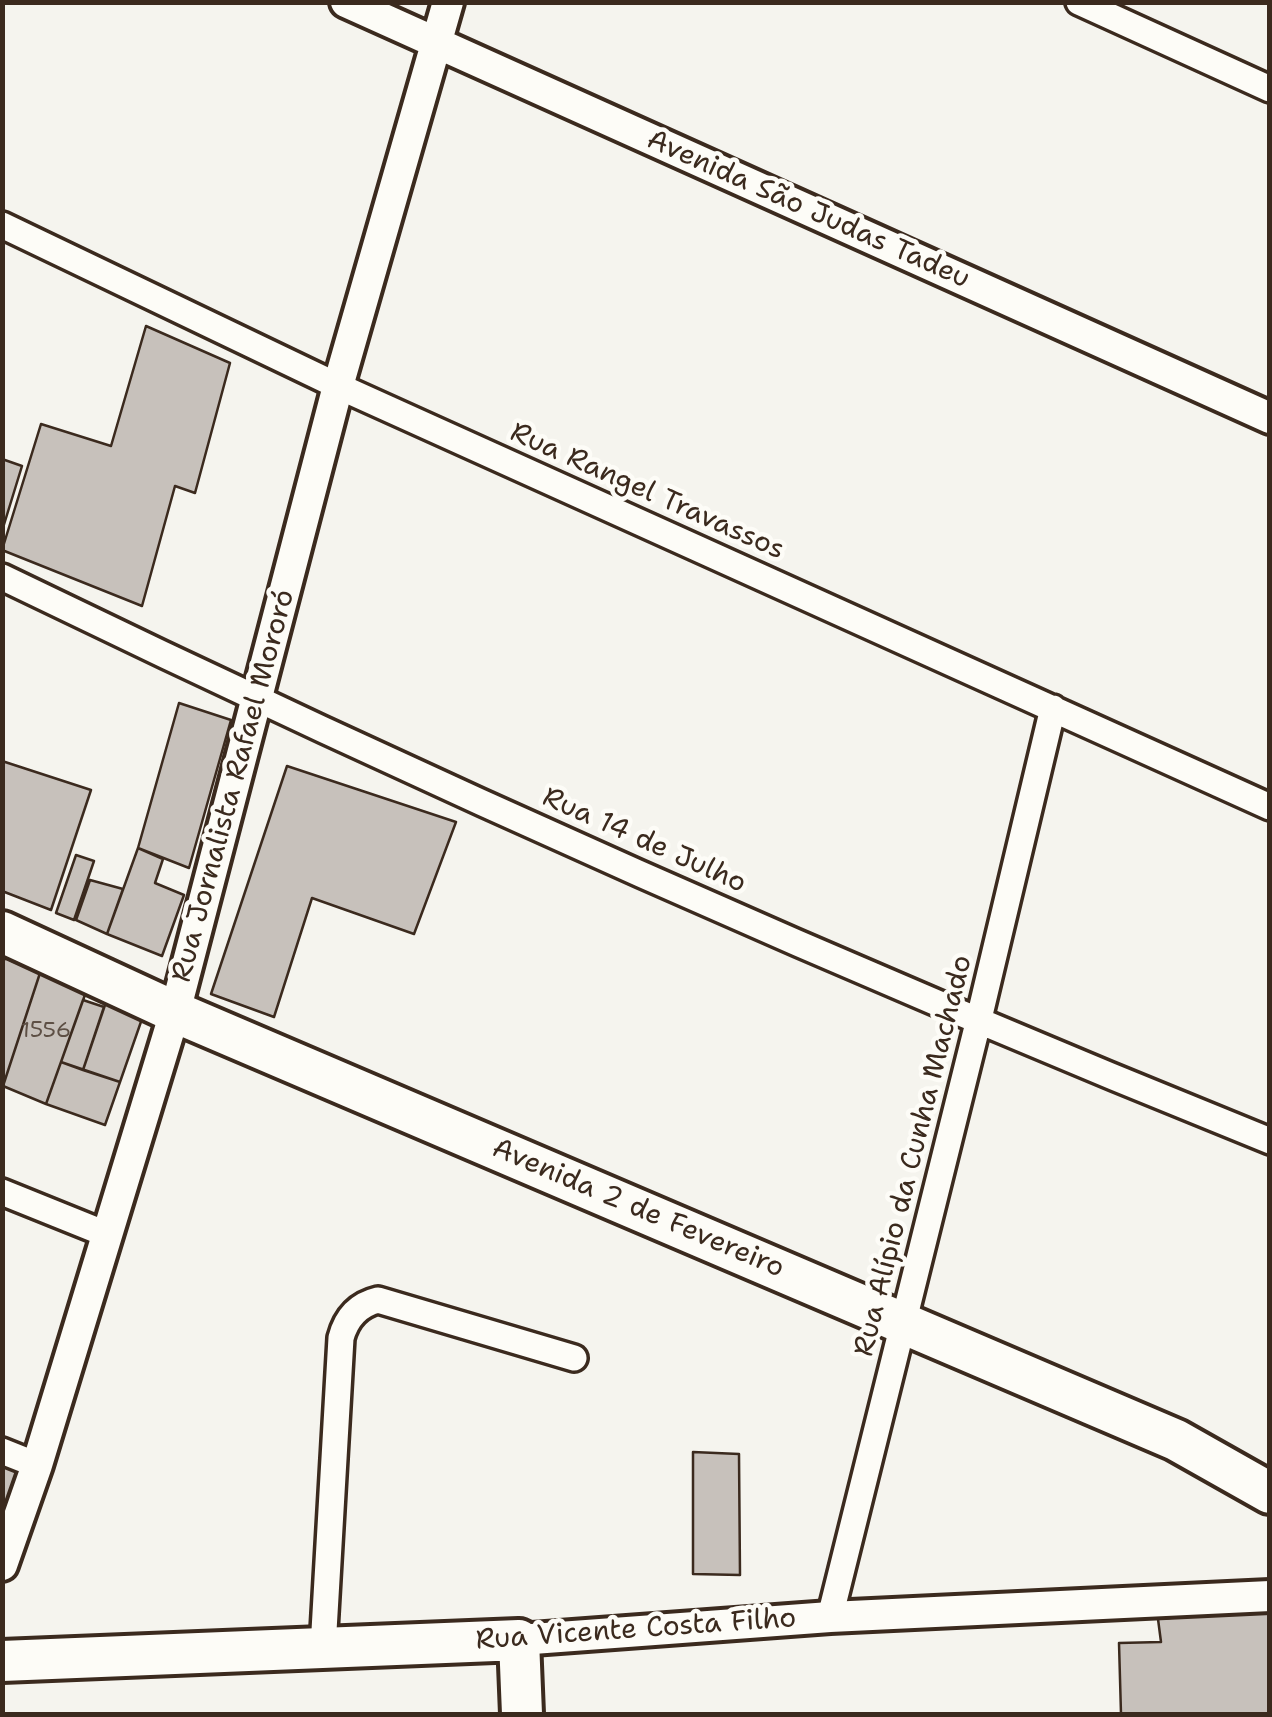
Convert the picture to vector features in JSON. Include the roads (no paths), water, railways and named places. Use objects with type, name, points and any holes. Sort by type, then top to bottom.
[{"type":"main road","name":"Avenida 2 de Fevereiro","points":[[2,932],[175,1012],[1176,1440],[1270,1492]]},
{"type":"main road","name":"Rua Vicente Costa Filho","points":[[2,1662],[519,1640]]},
{"type":"main road","points":[[519,1640],[522,1714]]},
{"type":"street","name":"Avenida São Judas Tadeu","points":[[346,2],[1270,418]]},
{"type":"street","name":"Rua Jornalista Rafael Mororó","points":[[2,1565],[37,1465],[175,1012],[338,386],[448,2]]},
{"type":"street","points":[[1079,2],[1270,89]]},
{"type":"street","name":"Rua Rangel Travassos","points":[[2,225],[338,386],[1270,807]]},
{"type":"street","name":"Rua 14 de Julho","points":[[2,576],[257,700],[978,1023],[1270,1142]]},
{"type":"street","name":"Rua Alípio da Cunha Machado","points":[[830,1617],[1053,708]]},
{"type":"street","points":[[2,1192],[106,1234]]},
{"type":"street","points":[[323,1648],[340,1338],[345,1323],[358,1309],[378,1300],[574,1358]]},
{"type":"street","points":[[2,1451],[37,1465]]},
{"type":"street","name":"Rua Vicente Costa Filho","points":[[519,1640],[830,1617],[1270,1596]]}]
